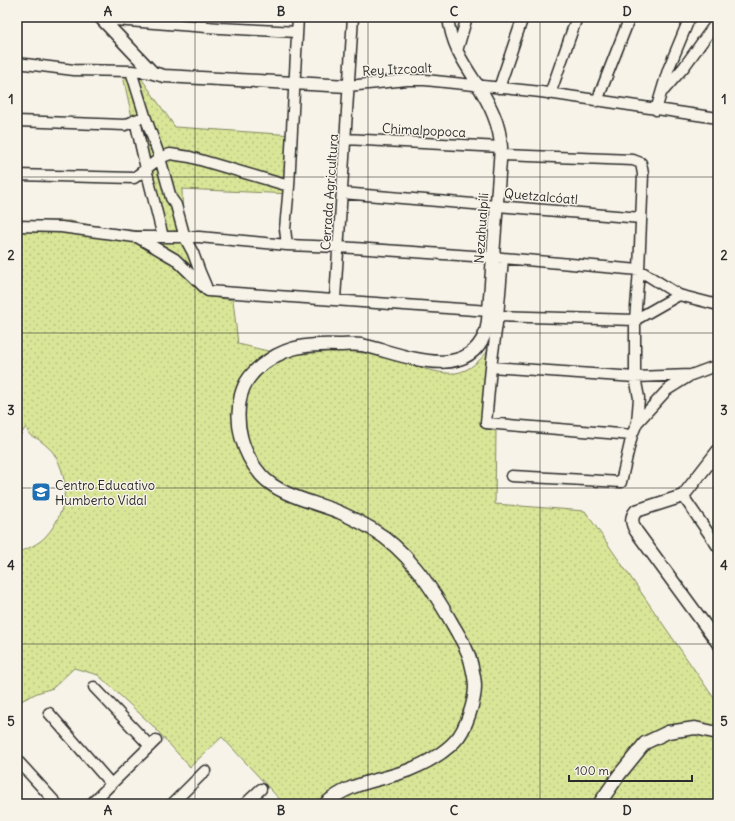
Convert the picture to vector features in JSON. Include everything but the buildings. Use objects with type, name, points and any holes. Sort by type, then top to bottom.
[{"type":"street","points":[[287,245],[285,229],[289,186],[298,17]]},
{"type":"street","name":"Cerrada Agricultura","points":[[336,299],[353,17]]},
{"type":"street","points":[[448,17],[450,32],[457,51],[478,85]]},
{"type":"street","points":[[457,51],[467,17]]},
{"type":"street","points":[[499,88],[522,17]]},
{"type":"street","points":[[550,94],[577,17]]},
{"type":"street","points":[[597,101],[630,17]]},
{"type":"street","points":[[656,110],[668,70],[690,17]]},
{"type":"street","points":[[109,20],[132,19],[220,28],[297,32]]},
{"type":"street","points":[[109,20],[153,73]]},
{"type":"street","points":[[662,94],[716,26]]},
{"type":"street","points":[[17,63],[74,70],[153,73]]},
{"type":"street","points":[[131,71],[144,116],[160,158],[171,198],[176,205],[185,238],[194,253],[208,291]]},
{"type":"street","name":"Rey Itzcoalt","points":[[153,73],[164,76],[348,86],[407,80],[425,80],[550,94],[718,118]]},
{"type":"street","name":"Nezahualpili","points":[[325,804],[335,796],[359,783],[408,770],[439,755],[457,740],[470,716],[475,687],[470,658],[434,592],[418,570],[396,547],[374,530],[340,513],[282,491],[263,477],[250,460],[241,438],[237,414],[242,392],[252,373],[266,361],[279,353],[292,348],[311,344],[359,345],[437,363],[453,362],[466,356],[477,347],[494,314],[498,258],[496,205],[501,151],[500,135],[496,118],[478,85]]},
{"type":"street","points":[[17,121],[126,125],[144,116]]},
{"type":"street","points":[[135,120],[163,237]]},
{"type":"street","name":"Chimalpopoca","points":[[345,139],[632,160],[641,164],[643,174],[641,218]]},
{"type":"street","points":[[17,175],[134,178],[160,158],[170,154],[190,157],[289,186]]},
{"type":"street","name":"Quetzalcóatl","points":[[342,193],[641,218]]},
{"type":"street","points":[[512,476],[621,482],[632,435],[637,423],[639,398],[635,377],[635,320],[641,218]]},
{"type":"street","points":[[17,226],[61,227],[135,236],[185,238],[198,237],[287,245],[498,258],[639,270],[679,295],[718,304]]},
{"type":"street","points":[[135,236],[175,259],[208,291],[336,299],[494,314],[635,320],[679,295]]},
{"type":"street","points":[[494,314],[486,423],[632,435]]},
{"type":"street","points":[[637,423],[667,390],[691,375],[718,365]]},
{"type":"street","points":[[491,367],[635,377],[691,375]]},
{"type":"street","points":[[717,638],[636,531],[631,520],[636,511],[683,496],[718,451]]},
{"type":"street","points":[[683,496],[718,547]]},
{"type":"street","points":[[91,804],[153,743],[94,687]]},
{"type":"street","points":[[49,713],[111,784]]},
{"type":"street","points":[[599,804],[618,775],[645,743],[668,732],[695,728],[718,733]]},
{"type":"street","points":[[17,760],[57,804]]},
{"type":"street","points":[[172,804],[205,772]]},
{"type":"street","points":[[245,804],[261,789]]},
{"type":"green space","points":[[139,75],[175,127],[294,135],[291,194],[182,189],[183,235],[196,273],[211,297],[233,300],[238,344],[290,354],[340,351],[367,353],[388,357],[430,370],[447,373],[456,373],[466,370],[490,349],[482,404],[483,428],[496,431],[495,504],[585,511],[718,704],[718,804],[284,804],[222,737],[190,767],[152,725],[98,675],[74,668],[53,688],[37,693],[17,703],[17,553],[40,541],[53,527],[62,507],[64,485],[63,475],[59,464],[49,448],[38,439],[30,435],[26,427],[17,440],[17,221],[69,221],[113,229],[157,232],[123,76]]},
{"type":"place","name":"Centro Educativo Humberto Vidal","points":[[41,492]]}]
